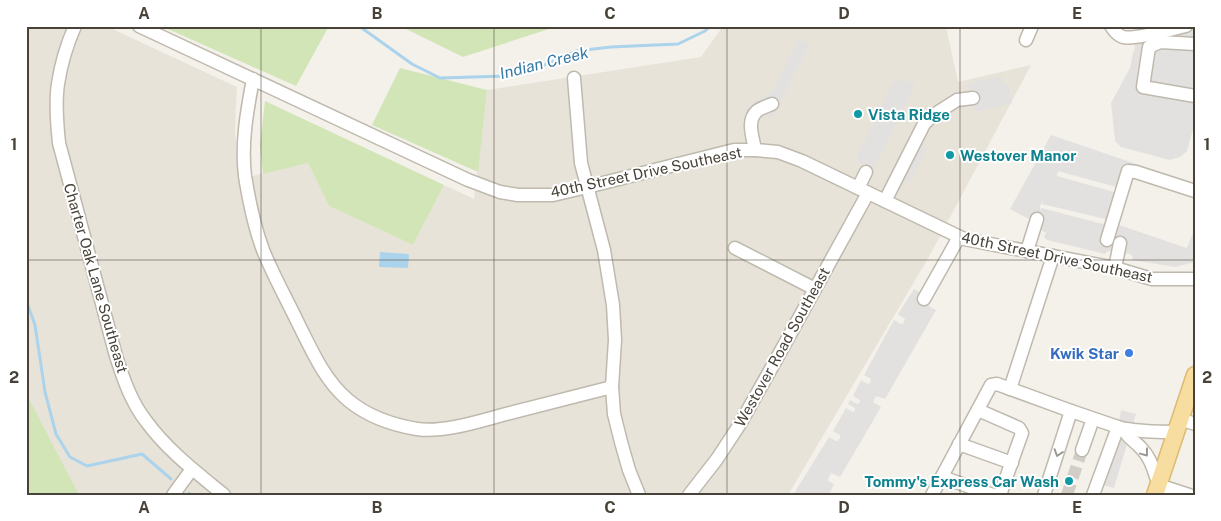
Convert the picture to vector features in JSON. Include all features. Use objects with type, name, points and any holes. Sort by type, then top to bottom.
[{"type":"main road","points":[[1158,487],[1183,425],[1195,375]]},
{"type":"street","name":"Charter Oak Lane Southeast","points":[[75,26],[64,58],[58,85],[59,144],[116,356],[127,389],[145,420],[167,446],[224,495]]},
{"type":"street","name":"40th Street Drive Southeast","points":[[139,26],[459,176],[492,189],[518,195],[536,196],[553,194],[734,150],[778,152],[802,161],[964,239],[1115,268],[1152,279],[1195,279]]},
{"type":"street","points":[[1026,40],[1032,26]]},
{"type":"street","points":[[1111,26],[1122,37],[1135,37],[1186,26]]},
{"type":"street","points":[[1194,94],[1144,87],[1149,47],[1160,42],[1195,44]]},
{"type":"street","points":[[574,78],[581,163],[604,250],[613,305],[615,340],[612,387],[614,414],[629,470],[639,495]]},
{"type":"street","points":[[252,79],[246,117],[244,149],[245,175],[256,227],[273,272],[318,363],[333,384],[348,400],[369,413],[391,423],[419,429],[441,429],[467,425],[612,387]]},
{"type":"street","points":[[885,202],[924,124],[932,116],[957,100],[973,98]]},
{"type":"street","points":[[755,150],[751,118],[758,110],[772,104]]},
{"type":"street","points":[[1115,268],[1114,241],[1128,171],[1195,191]]},
{"type":"street","name":"Westover Road Southeast","points":[[688,495],[717,459],[740,424],[815,290],[863,191],[866,172]]},
{"type":"street","points":[[1027,251],[1037,219]]},
{"type":"street","points":[[924,299],[960,237]]},
{"type":"street","points":[[735,248],[815,290]]},
{"type":"street","points":[[1010,389],[1053,256]]},
{"type":"street","points":[[932,495],[991,385],[997,384],[1121,428],[1148,432],[1183,425]]},
{"type":"street","points":[[978,410],[1018,428],[1022,433],[1000,495]]},
{"type":"street","points":[[1044,495],[1071,411]]},
{"type":"street","points":[[1082,450],[1093,419]]},
{"type":"street","points":[[1121,428],[1142,449],[1152,464],[1158,487],[1189,495]]},
{"type":"street","points":[[1093,495],[1121,428]]},
{"type":"street","points":[[959,444],[1012,463]]},
{"type":"street","points":[[173,495],[192,469]]},
{"type":"street","points":[[942,477],[993,495]]},
{"type":"shaded area","points":[[26,26],[106,26],[237,87],[235,129],[239,179],[308,163],[329,206],[413,245],[444,185],[474,199],[487,90],[701,57],[723,26],[946,26],[958,82],[1031,65],[930,255],[788,495],[52,495],[26,383]]},
{"type":"shaded area","points":[[1195,29],[1194,126],[1187,151],[1180,157],[1170,160],[1121,147],[1115,141],[1111,103],[1130,68],[1135,49],[1134,42]]},
{"type":"shaded area","points":[[798,39],[810,44],[772,118],[762,115],[757,127],[759,138],[747,137],[743,125],[748,107],[771,93]]},
{"type":"shaded area","points":[[1002,76],[1004,84],[1008,84],[1012,103],[975,112],[972,103],[960,105],[936,120],[928,127],[920,144],[928,148],[910,183],[902,180],[916,126],[966,93],[969,90],[968,83]]},
{"type":"shaded area","points":[[903,79],[915,85],[870,177],[859,172],[862,165],[856,159],[893,82]]},
{"type":"shaded area","points":[[1051,135],[1145,167],[1150,172],[1152,169],[1195,185],[1134,178],[1118,223],[1119,225],[1187,248],[1195,227],[1195,262],[1175,267],[1132,260],[1133,258],[1128,253],[1125,255],[1108,251],[1105,254],[1047,240],[1044,237],[1046,232],[1029,219],[1010,209]],"holes":[[[1058,171],[1116,187],[1117,188],[1114,192],[1057,176]],[[1043,200],[1042,204],[1105,219],[1106,222],[1103,224],[1041,208],[1040,211]]]},
{"type":"shaded area","points":[[945,248],[956,253],[928,304],[936,310],[885,399],[876,396],[873,402],[881,407],[840,477],[831,473],[828,481],[834,484],[829,495],[793,495],[829,437],[836,441],[840,438],[840,435],[833,431],[846,408],[853,412],[855,410],[855,408],[848,404],[850,400],[857,404],[860,402],[860,400],[853,396],[861,380],[868,384],[870,383],[871,379],[864,375],[894,320],[903,324],[905,319],[898,314],[914,289],[920,293]]},
{"type":"shaded area","points":[[1121,410],[1136,414],[1114,488],[1094,482],[1108,433],[1118,427]]},
{"type":"green space","points":[[161,26],[329,26],[296,86]]},
{"type":"green space","points":[[400,26],[558,26],[463,57]]},
{"type":"green space","points":[[400,68],[487,90],[478,172],[372,125]]},
{"type":"green space","points":[[265,101],[444,185],[413,245],[329,206],[308,163],[263,174],[260,146]]},
{"type":"green space","points":[[26,383],[30,401],[79,495],[26,495]]},
{"type":"water","points":[[380,252],[408,254],[408,268],[379,267]]},
{"type":"waterway","name":"Indian Creek","points":[[359,26],[412,64],[440,78],[507,76],[540,67],[576,51],[611,47],[678,44],[705,31],[710,26]]},
{"type":"waterway","points":[[26,300],[35,325],[45,392],[56,434],[70,457],[87,466],[142,454],[171,479]]},
{"type":"tunnel","points":[[1067,495],[1082,450]]},
{"type":"place","name":"Vista Ridge","points":[[858,114]]},
{"type":"place","name":"Westover Manor","points":[[950,155]]},
{"type":"place","name":"Kwik Star","points":[[1129,353]]},
{"type":"place","name":"Tommy's Express Car Wash","points":[[1069,481]]}]
